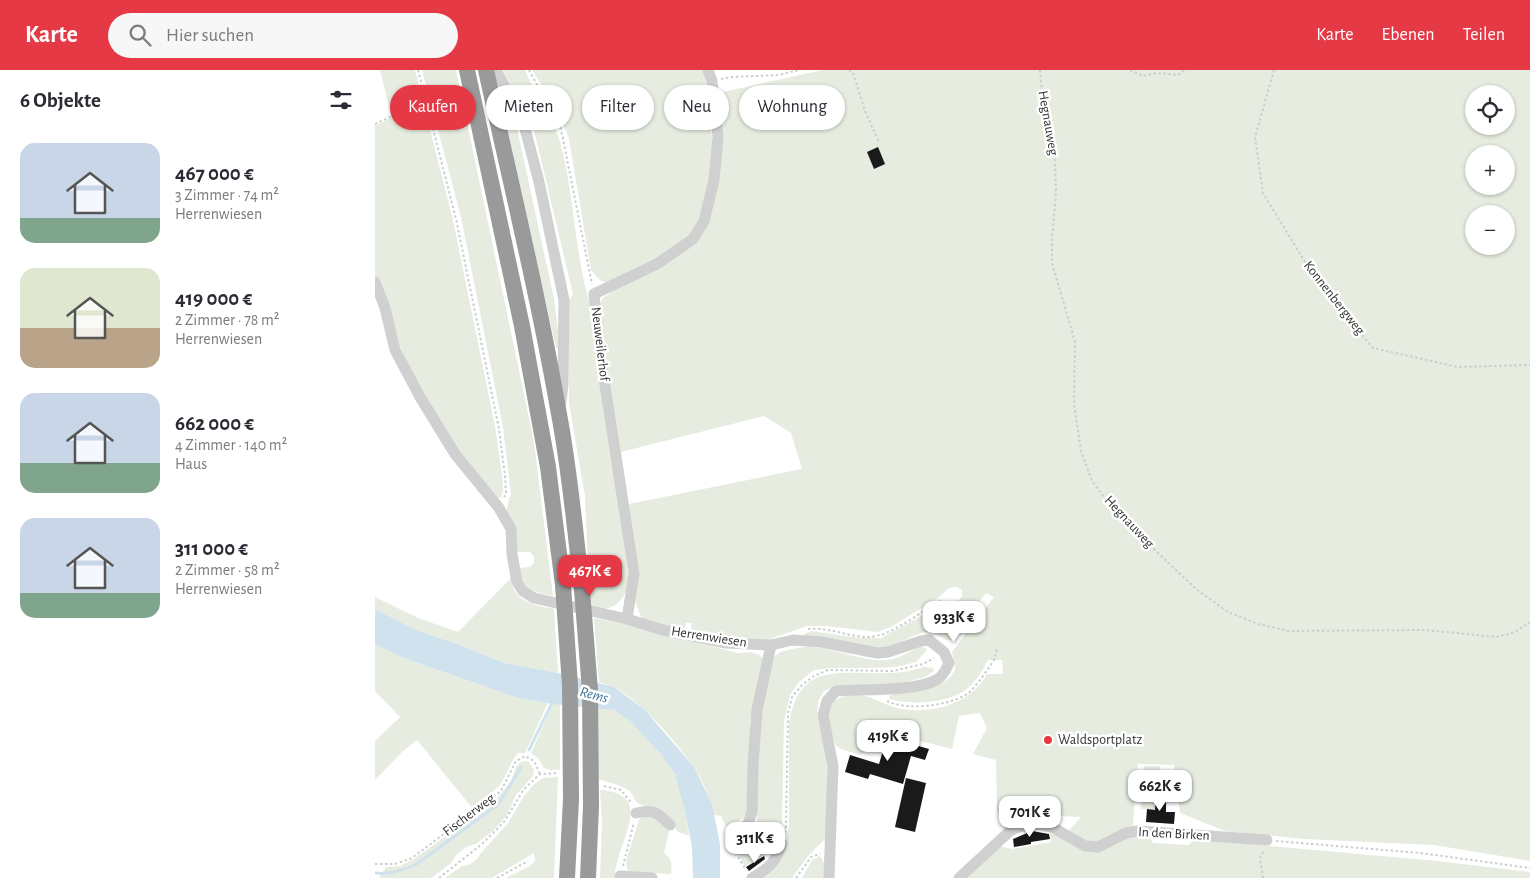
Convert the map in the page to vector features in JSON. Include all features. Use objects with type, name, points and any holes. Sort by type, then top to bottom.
[{"type":"highway","points":[[467,70],[548,467],[563,586],[570,685],[571,800],[567,878]]},
{"type":"highway","points":[[486,70],[533,280],[559,414],[570,484],[582,590],[590,690],[591,806],[588,878]]},
{"type":"street","points":[[496,70],[523,121],[539,182],[564,300],[563,384],[559,414]]},
{"type":"street","name":"Neuweilerhof","points":[[627,619],[634,574],[600,352],[594,294],[657,264],[693,240],[704,221],[714,180],[718,137],[710,75]]},
{"type":"street","name":"Herrenwiesen","points":[[375,282],[385,308],[395,350],[419,397],[455,454],[499,508],[511,529],[512,554],[517,582],[523,591],[533,598],[627,619],[663,630],[726,643],[771,645],[793,640],[821,642],[877,653],[888,652],[929,640],[945,652],[949,663],[945,671],[939,678],[929,683],[870,691],[836,691],[827,701],[823,715],[833,766],[829,878]]},
{"type":"street","points":[[738,833],[748,824],[753,812],[753,765],[757,710],[771,645]]},
{"type":"street","points":[[636,813],[648,810],[657,813],[670,825]]},
{"type":"street","name":"In den Birken","points":[[959,878],[1011,830],[1031,823],[1052,827],[1085,846],[1098,847],[1126,833],[1138,831],[1267,840]]},
{"type":"street","points":[[750,875],[769,868],[778,857],[782,844]]},
{"type":"street","points":[[620,876],[652,878]]},
{"type":"path","points":[[418,70],[422,85]]},
{"type":"path","points":[[529,70],[561,129],[594,294]]},
{"type":"path","points":[[710,75],[732,77],[779,76],[799,70]]},
{"type":"path","points":[[849,70],[853,74],[865,111],[879,142]]},
{"type":"path","name":"Hegnauweg","points":[[1040,70],[1043,102],[1055,162],[1057,192],[1052,238],[1052,263],[1075,342],[1074,404],[1081,451],[1092,481],[1116,513],[1196,589],[1228,612],[1258,624],[1288,631],[1425,630],[1497,638],[1515,632],[1530,622]]},
{"type":"path","points":[[1130,70],[1143,76],[1157,73],[1178,75],[1185,70]]},
{"type":"path","name":"Konnenbergweg","points":[[1274,70],[1255,137],[1263,193],[1316,280],[1373,348],[1458,367],[1530,365]]},
{"type":"path","points":[[375,124],[390,117]]},
{"type":"path","points":[[434,130],[456,219],[499,429],[506,493],[499,508]]},
{"type":"path","points":[[809,629],[830,630],[865,637],[879,636],[900,626],[942,600]]},
{"type":"path","points":[[870,691],[894,704],[921,707],[944,702],[968,694],[994,660],[997,649]]},
{"type":"path","name":"Fischerweg","points":[[375,864],[395,864],[412,858],[501,791],[516,761],[525,756],[534,761],[540,774]]},
{"type":"path","points":[[439,878],[482,844],[505,822],[524,789],[540,774],[558,773]]},
{"type":"path","points":[[600,785],[621,790],[630,800],[636,813],[620,876]]},
{"type":"path","points":[[738,833],[735,852],[750,875]]},
{"type":"path","points":[[1263,878],[1260,858],[1267,840],[1420,853],[1530,868]]},
{"type":"path","points":[[796,878],[811,857],[816,854],[830,852]]},
{"type":"path","points":[[497,878],[528,862]]},
{"type":"shaded area","points":[[380,70],[415,70],[419,85],[390,85],[390,111]]},
{"type":"shaded area","points":[[422,70],[456,70],[459,85],[426,85]]},
{"type":"shaded area","points":[[503,70],[525,70],[532,85],[510,85]]},
{"type":"shaded area","points":[[532,70],[705,70],[707,85],[664,85],[664,130],[711,130],[713,147],[712,181],[701,221],[690,239],[664,257],[611,283],[601,281],[591,270],[569,139],[566,130],[572,130],[572,85],[542,85]]},
{"type":"shaded area","points":[[823,70],[1530,70],[1530,861],[1434,845],[1303,839],[1225,831],[1180,813],[1174,765],[1138,764],[1132,835],[1149,836],[1153,843],[1189,845],[1194,839],[1437,861],[1530,872],[1530,878],[962,878],[998,846],[1013,849],[1051,842],[1049,828],[1064,836],[1081,817],[997,813],[996,760],[973,754],[987,728],[980,713],[959,716],[952,749],[882,731],[878,745],[860,755],[836,746],[829,725],[828,713],[830,707],[837,699],[854,695],[870,697],[901,709],[926,710],[938,708],[961,700],[980,684],[987,674],[1003,674],[1002,660],[988,660],[968,688],[951,697],[930,702],[908,702],[889,699],[890,695],[927,689],[946,681],[952,675],[955,668],[952,652],[994,597],[986,593],[950,640],[945,640],[936,633],[924,632],[891,646],[876,649],[805,637],[804,634],[812,631],[859,638],[881,638],[945,603],[955,603],[962,597],[962,590],[957,587],[949,588],[939,597],[893,626],[878,632],[826,626],[807,626],[770,639],[722,638],[693,634],[692,623],[686,623],[684,628],[679,631],[646,620],[638,610],[633,582],[629,504],[802,469],[791,433],[764,416],[621,452],[599,308],[603,298],[705,229],[714,130],[729,130],[729,91],[739,88],[739,130],[845,130],[845,85],[755,85]]},
{"type":"shaded area","points":[[390,118],[390,130],[430,130],[453,220],[495,426],[502,475],[503,490],[501,498],[495,498],[467,465],[411,373],[375,275],[375,126]]},
{"type":"shaded area","points":[[438,130],[469,130],[534,442],[553,596],[535,591],[523,581],[519,568],[530,567],[534,563],[534,557],[530,552],[517,552],[508,523],[507,509],[511,495],[503,427],[461,217]]},
{"type":"shaded area","points":[[508,130],[517,130],[554,299],[560,347],[556,348]]},
{"type":"shaded area","points":[[534,130],[556,130],[557,132],[565,162],[581,267],[591,308],[629,583],[620,601],[606,609],[592,609],[585,496],[569,403],[568,304],[573,294]]},
{"type":"shaded area","points":[[511,578],[513,586],[520,597],[532,604],[554,609],[558,673],[504,663],[463,646],[416,630],[375,609],[375,597],[418,618],[458,632]]},
{"type":"shaded area","points":[[594,618],[626,624],[737,653],[755,653],[764,660],[750,723],[750,802],[744,818],[726,827],[721,816],[714,815],[703,783],[696,771],[667,734],[635,701],[613,687],[599,682]]},
{"type":"shaded area","points":[[375,644],[401,657],[518,698],[548,703],[525,753],[518,753],[498,787],[473,809],[417,740],[402,752],[375,780],[375,741],[400,717],[375,691]]},
{"type":"shaded area","points":[[815,647],[877,660],[896,658],[920,647],[927,650],[916,662],[896,667],[814,670],[799,682],[790,695],[784,721],[782,824],[779,840],[765,854],[745,866],[737,852],[757,828],[757,733],[772,660],[782,652]]},
{"type":"shaded area","points":[[924,667],[933,668],[934,671],[925,677],[898,684],[836,686],[824,691],[818,701],[817,716],[827,763],[828,836],[808,856],[792,878],[758,878],[786,843],[789,826],[789,724],[794,704],[802,689],[812,680],[825,675],[839,673],[894,673]]},
{"type":"shaded area","points":[[553,704],[560,704],[560,770],[544,768],[538,758],[531,753]]},
{"type":"shaded area","points":[[597,707],[612,709],[631,722],[669,765],[680,787],[689,836],[678,832],[666,814],[637,803],[630,791],[598,779]]},
{"type":"shaded area","points":[[528,761],[534,769],[533,776],[516,795],[507,815],[495,829],[476,844],[466,847],[458,853],[450,864],[431,878],[379,878],[386,867],[400,866],[414,859],[498,797],[511,781],[516,767],[521,762]]},
{"type":"shaded area","points":[[1144,766],[1160,766],[1159,794],[1156,794],[1155,810],[1141,809]]},
{"type":"shaded area","points":[[558,777],[554,878],[506,878],[530,866],[535,861],[534,853],[492,878],[445,878],[462,866],[469,865],[477,859],[508,823],[533,785],[543,778]]},
{"type":"shaded area","points":[[600,790],[618,794],[627,801],[630,811],[629,824],[616,865],[615,878],[600,878],[602,822]]},
{"type":"shaded area","points":[[643,815],[652,815],[667,827],[669,831],[664,853],[671,862],[671,874],[631,872],[627,869],[626,861],[639,820]]},
{"type":"shaded area","points":[[820,856],[825,865],[824,878],[802,878],[812,860]]},
{"type":"water","name":"Rems","points":[[375,609],[416,630],[463,646],[504,663],[558,673],[614,687],[644,709],[694,767],[712,804],[720,844],[720,878],[693,878],[692,847],[675,774],[661,754],[630,721],[614,710],[553,704],[518,698],[401,657],[375,644]]},
{"type":"building","points":[[878,147],[885,164],[874,169],[867,152]]},
{"type":"building","points":[[887,737],[929,749],[925,760],[911,756],[903,784],[870,774],[868,779],[845,772],[850,755],[879,764]]},
{"type":"building","points":[[906,778],[926,783],[915,832],[895,827]]},
{"type":"building","points":[[1156,794],[1166,795],[1166,812],[1175,812],[1174,824],[1146,822],[1147,809],[1155,810]]},
{"type":"building","points":[[1032,831],[1049,834],[1050,839],[1014,847],[1013,839]]},
{"type":"building","points":[[764,856],[765,859],[749,871],[746,867]]},
{"type":"waterway","points":[[529,750],[553,701]]},
{"type":"waterway","points":[[376,873],[397,871],[417,864],[497,805],[521,767]]},
{"type":"place","name":"Waldsportplatz","points":[[1048,740]]}]
